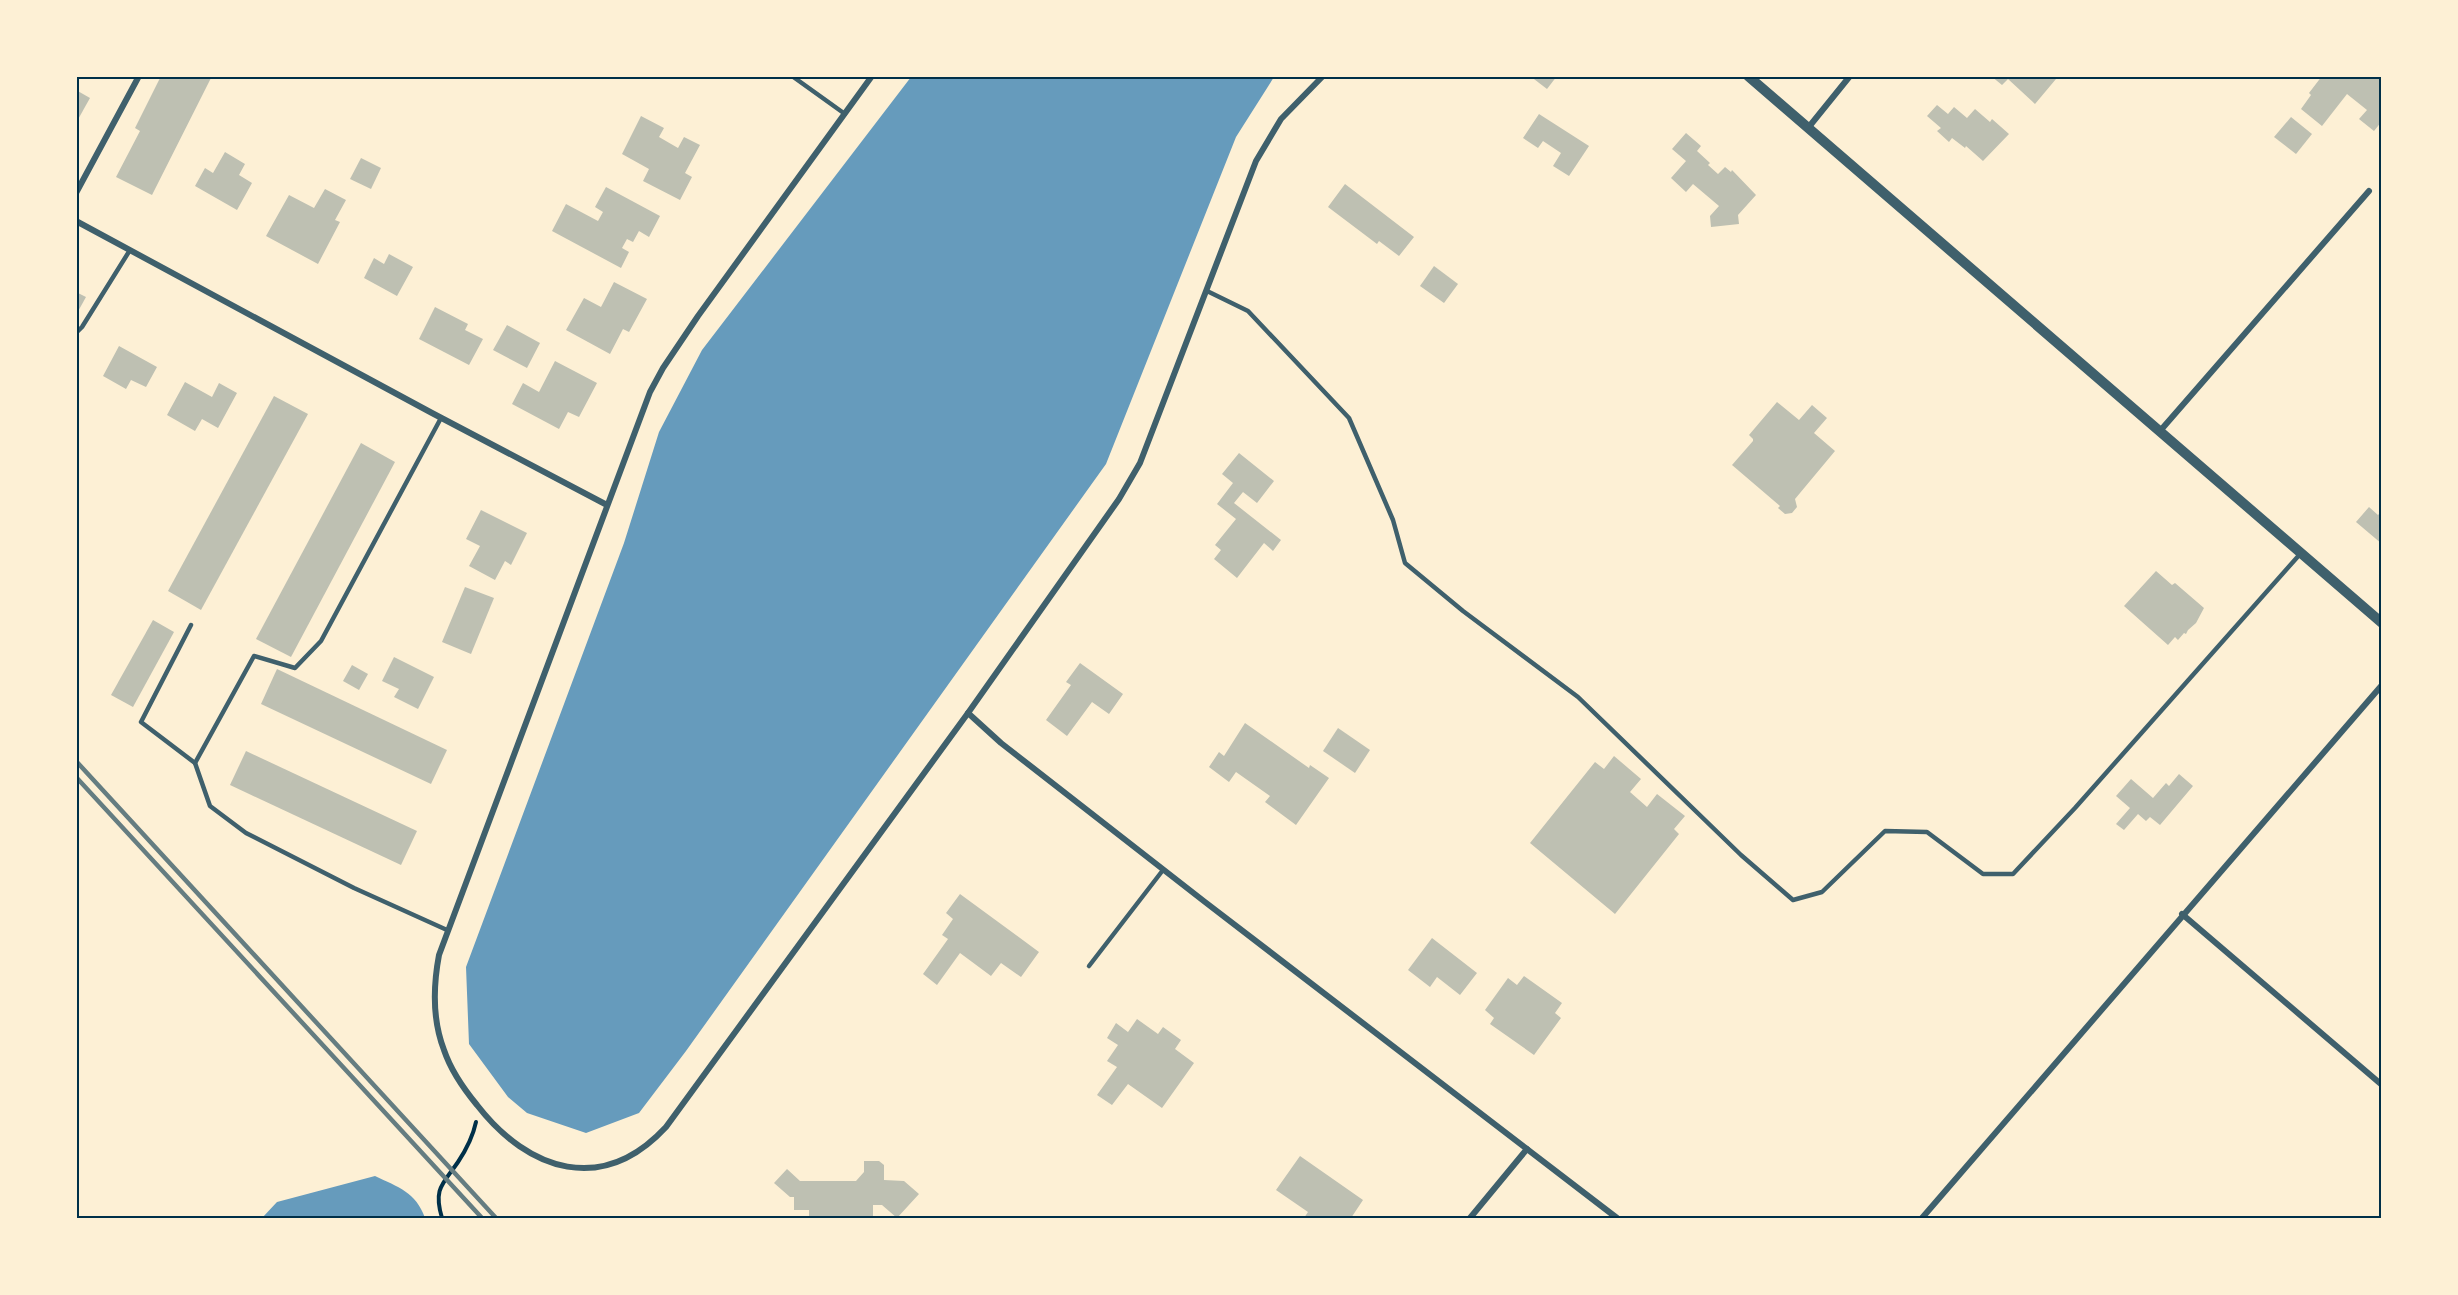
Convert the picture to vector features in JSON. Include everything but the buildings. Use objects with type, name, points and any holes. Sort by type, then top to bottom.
[{"type":"street","points":[[76,193],[139,76]]},
{"type":"street","points":[[872,76],[698,316],[663,368],[638,420],[447,930],[435,975],[434,999],[436,1022],[443,1049],[451,1067],[497,1129],[517,1145],[544,1160],[564,1166],[591,1168],[621,1162],[650,1145],[666,1127],[968,713],[1119,499],[1140,463],[1256,161],[1281,119],[1323,76]]},
{"type":"street","points":[[1748,76],[2382,623]]},
{"type":"street","points":[[1808,129],[1850,76]]},
{"type":"street","points":[[2160,431],[2369,191]]},
{"type":"street","points":[[76,221],[607,505]]},
{"type":"street","points":[[1922,1218],[2382,685]]},
{"type":"street","points":[[968,713],[1001,743],[1163,870],[1617,1218]]},
{"type":"street","points":[[2182,914],[2382,1085]]},
{"type":"street","points":[[1470,1218],[1527,1149]]},
{"type":"lane","points":[[792,76],[845,114]]},
{"type":"lane","points":[[76,333],[130,250]]},
{"type":"lane","points":[[1207,291],[1248,311],[1349,418],[1393,520],[1406,562],[1463,611],[1578,697],[1741,855],[1793,900],[1822,892],[1885,831],[1928,832],[1983,874],[2013,874],[2075,808],[2301,553]]},
{"type":"lane","points":[[195,763],[254,656],[295,668],[321,641],[441,418]]},
{"type":"lane","points":[[191,625],[141,722],[195,763],[210,806],[246,833],[354,888],[447,930]]},
{"type":"lane","points":[[1089,966],[1163,870]]},
{"type":"path","points":[[442,1218],[439,1202],[441,1184],[469,1143],[476,1125],[478,1106]]},
{"type":"water","points":[[911,77],[1274,77],[1236,137],[1106,464],[686,1051],[639,1113],[586,1133],[527,1113],[508,1097],[469,1044],[466,967],[624,543],[659,432],[702,350]]},
{"type":"water","points":[[375,1176],[399,1187],[411,1196],[417,1202],[425,1218],[262,1218],[277,1202]]},
{"type":"railway","points":[[76,761],[496,1218]]},
{"type":"railway","points":[[76,777],[482,1218]]}]
